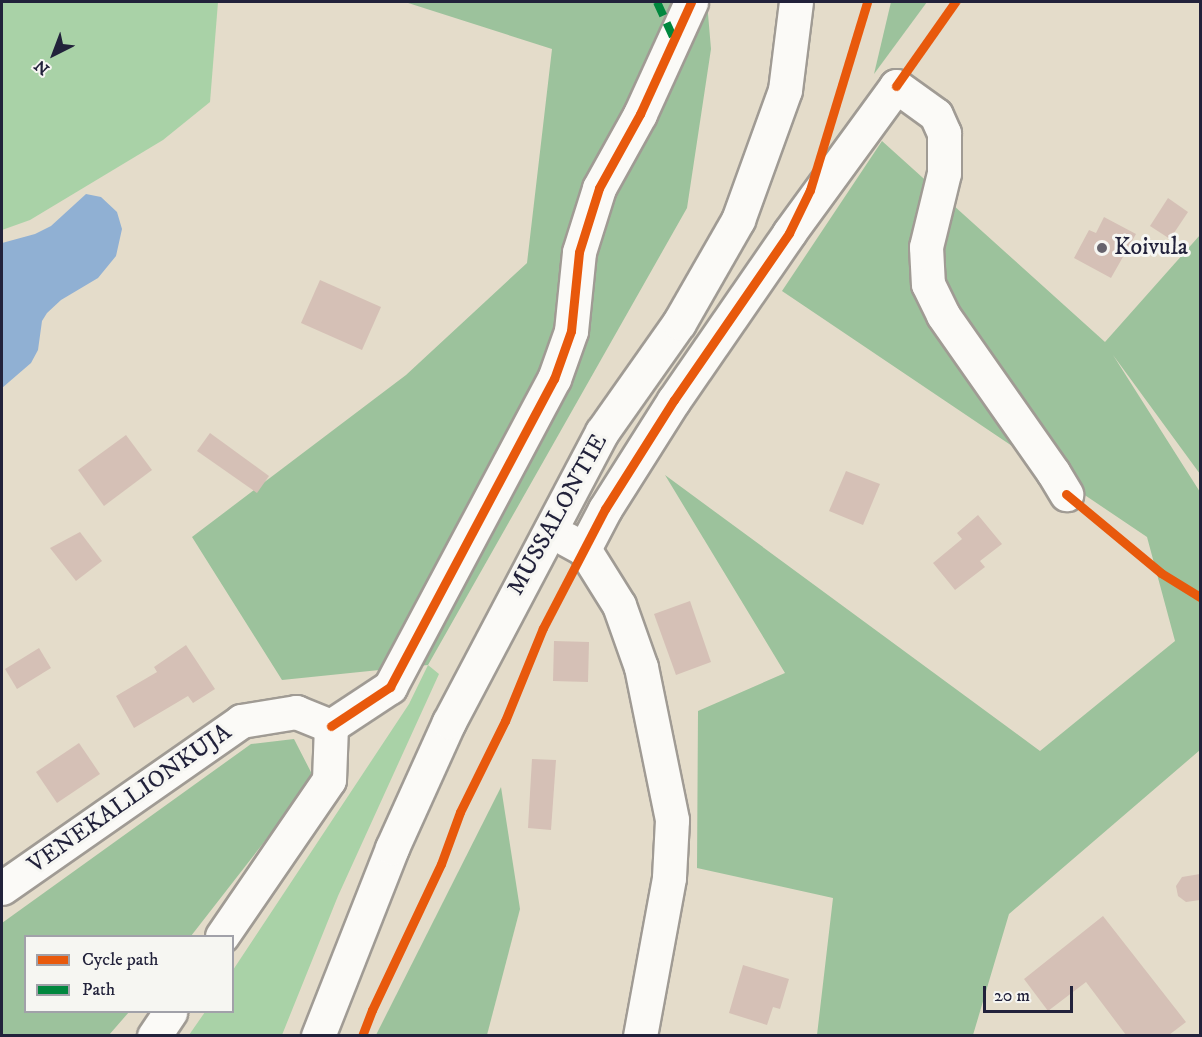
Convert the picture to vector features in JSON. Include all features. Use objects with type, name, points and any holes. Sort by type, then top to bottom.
[{"type":"street","points":[[223,935],[329,780],[331,726],[390,687],[554,379],[571,331],[579,252],[599,188],[640,114],[691,2]]},
{"type":"street","name":"MUSSALONTIE","points":[[318,1035],[392,848],[439,743],[549,529],[602,432],[679,323],[738,220],[785,90],[796,2]]},
{"type":"street","points":[[584,549],[605,509],[674,400],[789,232],[896,86],[936,115],[944,133],[944,173],[926,247],[928,284],[944,315],[1053,472],[1065,494]]},
{"type":"street","points":[[549,529],[584,549],[619,605],[641,666],[672,820],[669,878],[639,1035]]},
{"type":"street","name":"VENEKALLIONKUJA","points":[[2,888],[241,721],[296,712],[331,726]]},
{"type":"street","points":[[154,1035],[169,1013]]},
{"type":"green space","points":[[2,2],[218,2],[210,102],[163,140],[30,220],[2,230]]},
{"type":"green space","points":[[405,2],[707,2],[711,49],[687,208],[428,665],[282,680],[192,537],[406,375],[527,263],[552,49]]},
{"type":"green space","points":[[891,2],[927,2],[874,74]]},
{"type":"green space","points":[[882,141],[1105,342],[1200,235],[1200,474],[1113,355],[1200,492],[1200,750],[1009,914],[973,1035],[817,1035],[833,898],[697,868],[698,711],[785,673],[665,475],[1040,751],[1175,641],[1147,537],[782,291]]},
{"type":"green space","points":[[428,665],[439,674],[338,896],[282,1035],[189,1035],[204,1013],[234,1013],[234,968],[409,704]]},
{"type":"green space","points":[[294,739],[314,778],[192,935],[24,935],[24,1013],[128,1013],[109,1035],[2,1035],[2,923],[251,744]]},
{"type":"green space","points":[[501,787],[520,909],[487,1035],[376,1035]]},
{"type":"water","points":[[86,194],[101,197],[117,212],[122,229],[116,256],[98,278],[61,300],[47,313],[42,321],[38,350],[31,363],[2,388],[2,243],[35,234],[51,226]]},
{"type":"building","points":[[1168,198],[1188,212],[1170,239],[1150,226]]},
{"type":"building","name":"Koivula","points":[[1104,217],[1136,234],[1111,278],[1074,258],[1089,230],[1096,233]]},
{"type":"building","points":[[320,280],[381,307],[362,350],[301,323]]},
{"type":"building","points":[[210,433],[269,476],[257,493],[197,451]]},
{"type":"building","points":[[126,435],[152,470],[104,506],[78,470]]},
{"type":"building","points":[[846,471],[880,484],[863,525],[829,511]]},
{"type":"building","points":[[978,515],[1002,544],[980,561],[985,567],[955,590],[933,563],[962,539],[957,533]]},
{"type":"building","points":[[80,532],[102,561],[76,581],[50,548]]},
{"type":"building","points":[[690,601],[711,662],[676,675],[654,614]]},
{"type":"building","points":[[554,641],[589,642],[588,682],[553,681]]},
{"type":"building","points":[[186,645],[215,689],[193,703],[188,696],[134,728],[116,696],[157,672],[154,667]]},
{"type":"building","points":[[39,648],[51,668],[17,689],[5,669]]},
{"type":"building","points":[[79,743],[100,774],[57,803],[36,772]]},
{"type":"building","points":[[532,759],[556,760],[551,830],[528,828]]},
{"type":"building","points":[[1200,874],[1200,900],[1186,902],[1178,896],[1176,886],[1182,877]]},
{"type":"building","points":[[1103,916],[1186,1022],[1169,1035],[1126,1035],[1086,982],[1048,1011],[1024,979]]},
{"type":"building","points":[[743,965],[789,979],[780,1009],[773,1007],[767,1025],[729,1013]]},
{"type":"marked path","points":[[657,2],[674,39]]},
{"type":"cycle path","points":[[331,726],[390,687],[554,379],[571,331],[579,252],[599,188],[640,114],[691,2]]},
{"type":"cycle path","points":[[362,1036],[441,864],[460,812],[505,721],[543,628],[605,509],[674,400],[789,233],[810,190],[867,2]]},
{"type":"cycle path","points":[[896,86],[955,2]]},
{"type":"cycle path","points":[[1066,494],[1161,573],[1200,597]]},
{"type":"place","name":"Koivula","points":[[1102,248]]}]
